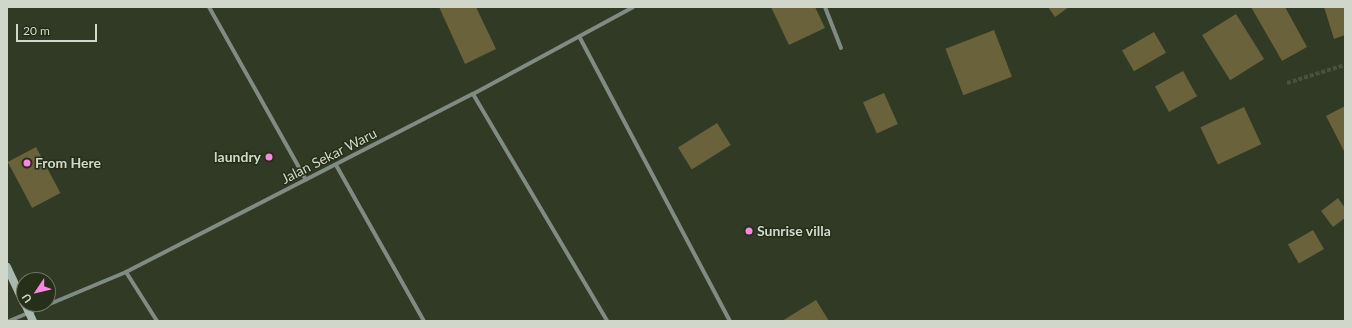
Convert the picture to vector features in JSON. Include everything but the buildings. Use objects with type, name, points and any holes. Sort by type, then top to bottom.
[{"type":"street","points":[[209,7],[306,180]]},
{"type":"street","name":"Jalan Sekar Waru","points":[[8,321],[126,272],[473,94],[580,38],[633,7]]},
{"type":"street","points":[[825,7],[841,48]]},
{"type":"street","points":[[580,38],[730,321]]},
{"type":"street","points":[[473,94],[606,321]]},
{"type":"street","points":[[336,165],[424,321]]},
{"type":"street","points":[[7,267],[16,286]]},
{"type":"street","points":[[126,272],[157,321]]},
{"type":"street","points":[[29,313],[33,321]]},
{"type":"tunnel","points":[[1287,83],[1345,65]]},
{"type":"place","name":"laundry","points":[[269,157]]},
{"type":"place","name":"From Here","points":[[27,163]]},
{"type":"place","name":"Sunrise villa","points":[[749,231]]}]
